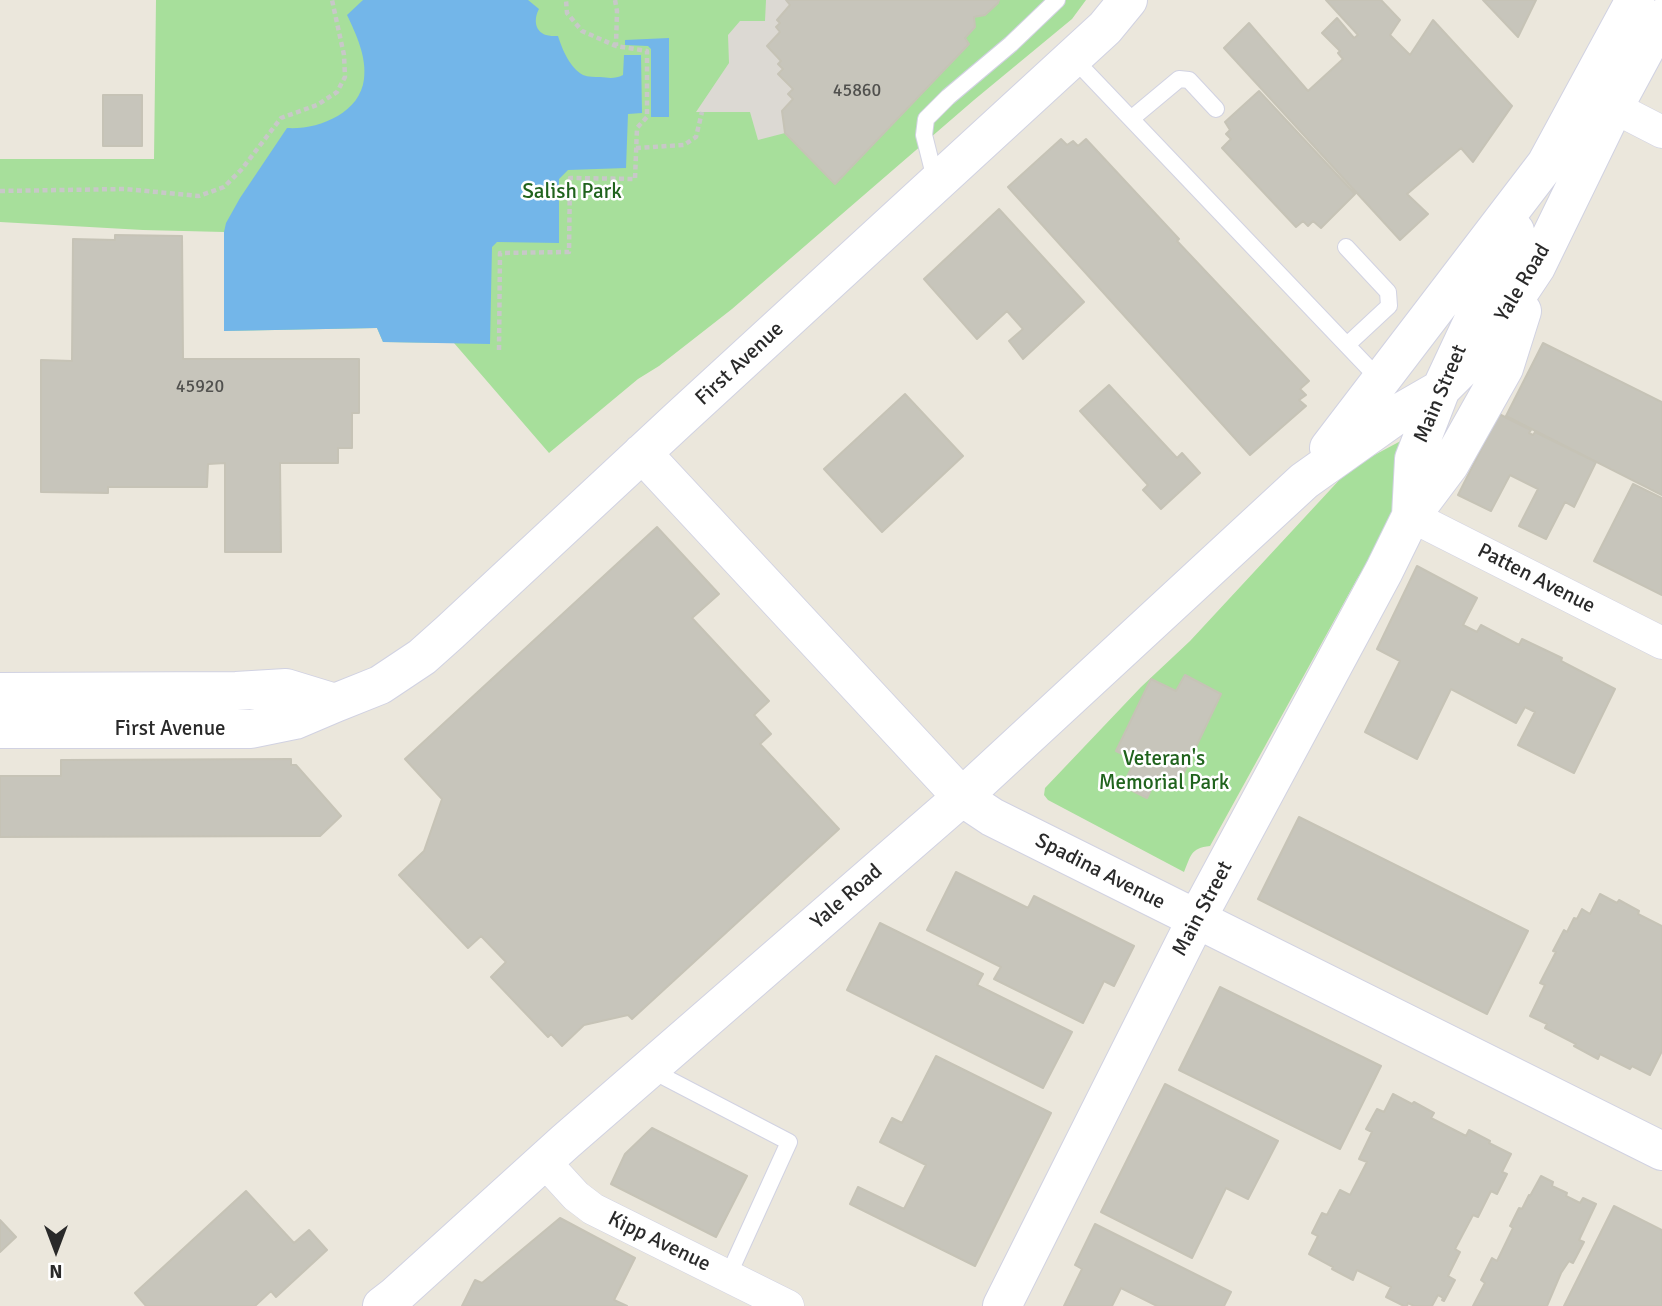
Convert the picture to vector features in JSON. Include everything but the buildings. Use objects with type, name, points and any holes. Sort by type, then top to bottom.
[{"type":"main road","name":"First Avenue","points":[[0,729],[251,729],[295,720],[380,685],[422,657],[1073,58],[1105,28],[1128,0]]},
{"type":"main road","name":"Yale Road","points":[[382,1306],[961,797],[1304,481],[1401,412],[1441,389],[1482,348],[1536,267],[1635,0]]},
{"type":"main road","name":"Yale Road","points":[[1304,481],[1546,164],[1662,18]]},
{"type":"main road","name":"Main Street","points":[[1411,516],[1414,459],[1441,389],[1546,164]]},
{"type":"main road","name":"Main Street","points":[[1002,1306],[1196,919],[1378,583],[1411,516],[1450,464],[1504,368],[1536,267]]},
{"type":"main road","name":"Spadina Avenue","points":[[642,453],[961,797],[992,817],[1662,1151]]},
{"type":"main road","name":"First Avenue","points":[[0,692],[236,691],[286,688],[335,702]]},
{"type":"street","points":[[1599,100],[1662,132]]},
{"type":"street","name":"Patten Avenue","points":[[1411,516],[1662,643]]},
{"type":"street","name":"Kipp Avenue","points":[[544,1161],[576,1196],[593,1209],[788,1306]]},
{"type":"lane","points":[[936,184],[924,135],[926,119],[1057,0]]},
{"type":"lane","points":[[1073,58],[1381,381]]},
{"type":"lane","points":[[1131,119],[1179,79],[1189,80],[1216,109]]},
{"type":"lane","points":[[1346,247],[1388,292],[1390,299],[1389,306],[1347,345]]},
{"type":"lane","points":[[649,1069],[789,1142],[727,1276]]},
{"type":"path","points":[[0,191],[125,189],[199,196],[224,187],[241,170],[281,118],[317,105],[337,92],[345,77],[344,55],[332,0]]},
{"type":"path","points":[[499,350],[500,253],[569,251],[570,178],[635,179],[637,128],[647,117],[647,51],[615,46],[582,30],[567,13],[566,0]]},
{"type":"path","points":[[615,0],[615,46]]},
{"type":"path","points":[[636,148],[684,145],[696,137],[702,112]]},
{"type":"green space","name":"Salish Park","points":[[156,0],[1086,0],[1072,19],[732,309],[659,366],[638,379],[549,453],[454,343],[383,342],[377,328],[224,331],[224,232],[0,222],[0,159],[154,159]]},
{"type":"green space","name":"Veteran's Memorial Park","points":[[1410,436],[1397,516],[1357,579],[1210,846],[1195,851],[1184,872],[1048,800],[1044,795],[1045,788],[1141,687],[1190,641],[1343,476],[1367,459]]},
{"type":"shaded area","points":[[766,0],[786,0],[790,5],[777,20],[780,23],[780,32],[767,46],[781,61],[779,64],[783,69],[779,74],[793,89],[789,94],[793,99],[782,111],[785,133],[758,140],[750,112],[696,112],[729,63],[728,35],[740,21],[765,21]]},
{"type":"water","points":[[363,0],[528,0],[539,9],[536,20],[539,31],[558,36],[570,63],[583,75],[615,78],[623,75],[624,55],[641,55],[642,113],[628,114],[626,168],[568,170],[559,179],[559,243],[497,242],[492,247],[490,344],[383,342],[377,328],[224,331],[226,223],[287,128],[311,126],[335,117],[354,102],[361,91],[364,62],[347,15]]},
{"type":"water","points":[[669,38],[669,117],[651,117],[651,49],[648,46],[625,45],[625,40]]}]
